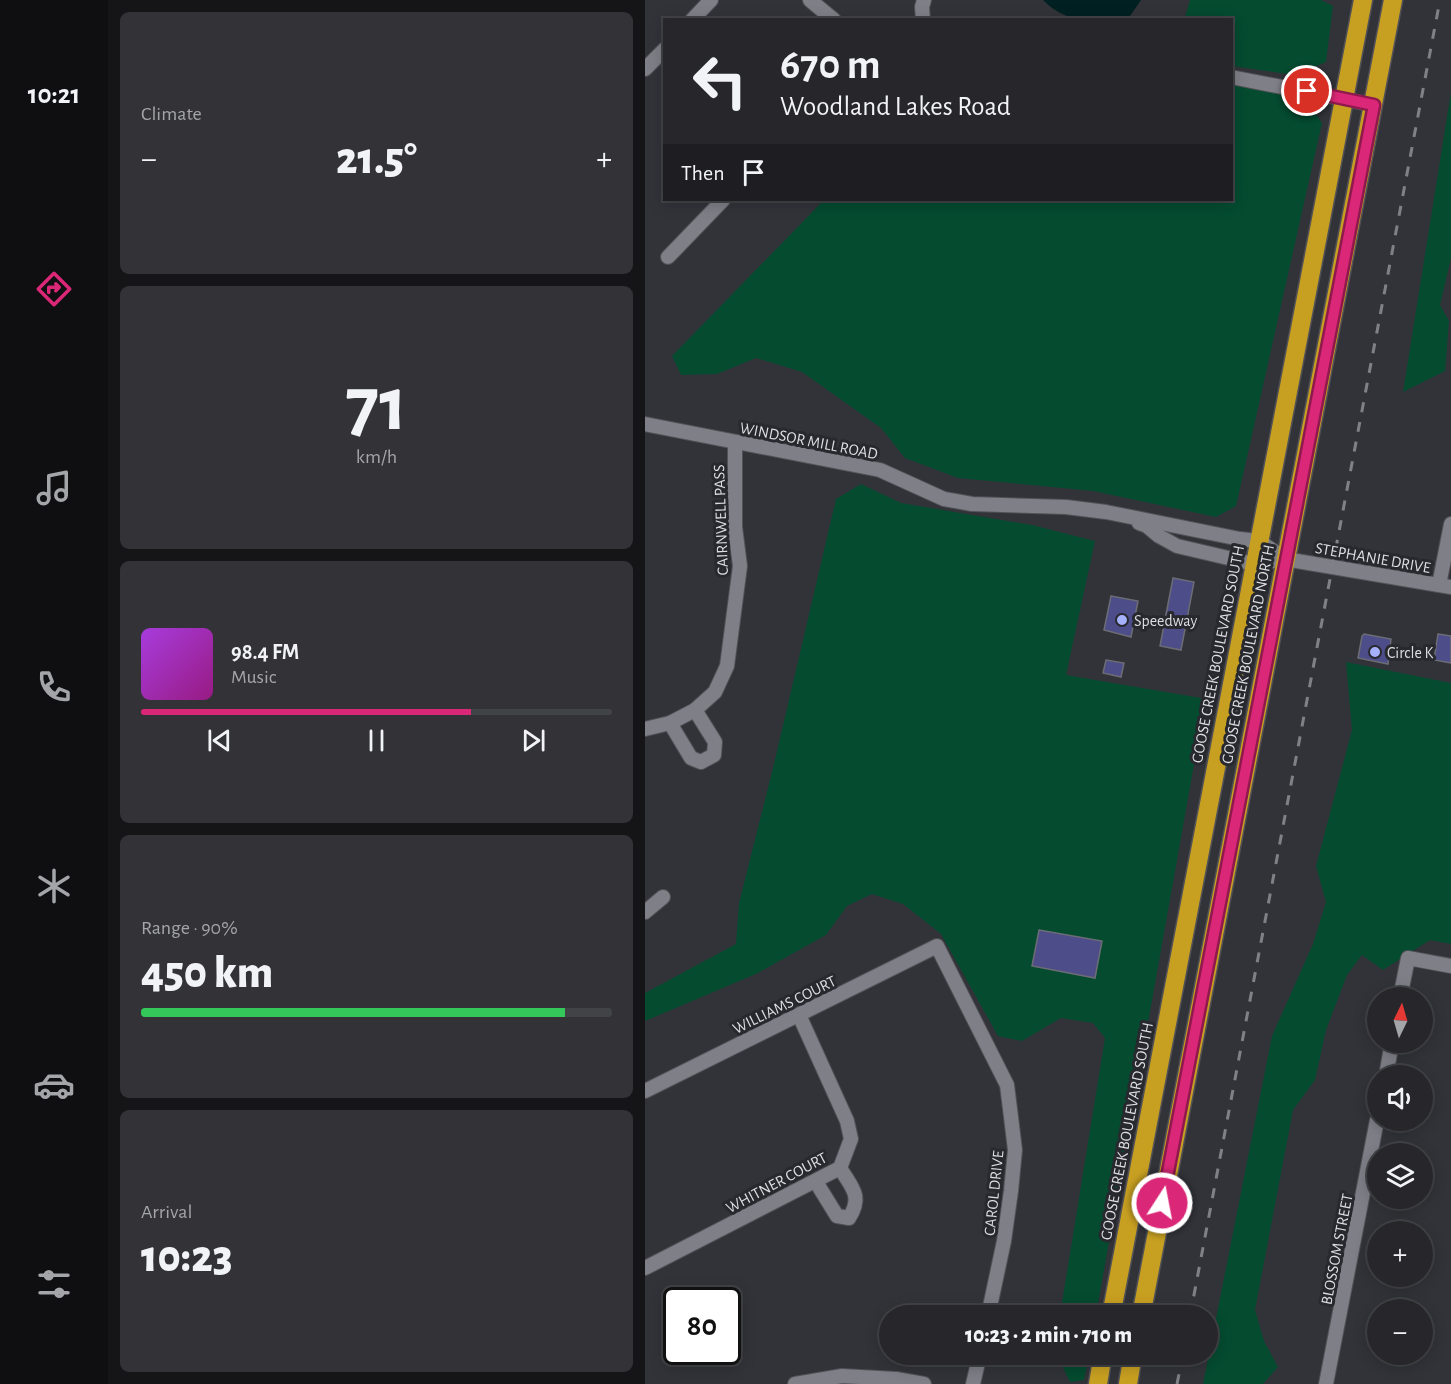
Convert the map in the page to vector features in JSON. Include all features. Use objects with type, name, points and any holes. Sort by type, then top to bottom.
[{"type":"highway","name":"GOOSE CREEK BOULEVARD SOUTH","points":[[1113,1305],[1363,0]]},
{"type":"highway","name":"GOOSE CREEK BOULEVARD NORTH","points":[[1143,1305],[1393,0]]},
{"type":"highway","points":[[1098,1384],[1101,1365]]},
{"type":"highway","points":[[1128,1384],[1131,1365]]},
{"type":"street","points":[[694,18],[711,0]]},
{"type":"street","points":[[810,0],[832,18]]},
{"type":"street","points":[[923,18],[924,0]]},
{"type":"street","points":[[645,69],[663,51]]},
{"type":"street","points":[[1233,77],[1374,105]]},
{"type":"street","points":[[668,257],[722,201]]},
{"type":"street","name":"WINDSOR MILL ROAD","points":[[645,424],[880,470],[944,499],[972,504],[1066,507],[1106,512],[1259,541],[1285,559]]},
{"type":"street","name":"CAIRNWELL PASS","points":[[645,729],[670,723],[695,710],[715,692],[727,666],[740,566],[735,527],[735,442]]},
{"type":"street","name":"WINDSOR MILL ROAD","points":[[1106,512],[1147,526],[1177,546],[1254,564]]},
{"type":"street","points":[[1445,586],[1451,524]]},
{"type":"street","name":"STEPHANIE DRIVE","points":[[1254,564],[1285,559],[1445,586]]},
{"type":"street","points":[[670,723],[691,758],[701,762],[714,755],[715,742],[695,710]]},
{"type":"street","points":[[645,912],[663,897]]},
{"type":"street","name":"WILLIAMS COURT","points":[[645,1091],[937,946]]},
{"type":"street","name":"CAROL DRIVE","points":[[937,946],[1007,1085],[1015,1150],[1005,1241],[990,1305]]},
{"type":"street","points":[[1403,987],[1408,958],[1451,966]]},
{"type":"street","name":"WHITNER COURT","points":[[645,1268],[840,1168],[851,1139],[847,1121],[799,1015]]},
{"type":"street","name":"BLOSSOM STREET","points":[[1326,1384],[1375,1131]]},
{"type":"street","points":[[816,1182],[837,1216],[849,1218],[855,1208],[856,1195],[840,1168]]},
{"type":"street","points":[[973,1384],[977,1365]]},
{"type":"street","points":[[795,1384],[842,1376],[896,1379],[924,1384]]},
{"type":"green space","points":[[1190,0],[1321,0],[1333,6],[1326,62],[1295,75],[1233,66],[1233,18],[1185,17]]},
{"type":"green space","points":[[1233,85],[1303,97],[1322,123],[1236,506],[1216,517],[1093,491],[958,478],[905,458],[881,428],[802,372],[756,358],[717,374],[681,375],[672,356],[823,201],[1233,201]]},
{"type":"green space","points":[[1451,92],[1451,258],[1440,305],[1449,321],[1445,371],[1403,392]]},
{"type":"green space","points":[[861,484],[901,503],[1032,525],[1095,541],[1066,675],[1201,698],[1200,731],[1098,1305],[1062,1305],[1105,1038],[1093,1023],[1061,1018],[1022,1041],[998,1036],[941,934],[903,904],[872,894],[847,906],[826,935],[756,974],[645,1021],[645,993],[736,944],[739,903],[836,499]]},
{"type":"green space","points":[[1346,662],[1451,683],[1451,944],[1430,940],[1383,970],[1362,955],[1347,975],[1326,1030],[1315,1080],[1293,1110],[1255,1310],[1264,1341],[1278,1367],[1263,1384],[1203,1384],[1207,1365],[1218,1365],[1218,1308],[1272,1036],[1313,944],[1326,902],[1316,866],[1352,730]]},
{"type":"green space","points":[[1062,1365],[1087,1365],[1084,1380],[1070,1382]]},
{"type":"shaded area","points":[[1043,0],[1141,0],[1129,18],[1072,18]]},
{"type":"building","points":[[1173,578],[1194,582],[1181,650],[1160,646]]},
{"type":"building","points":[[1111,596],[1138,601],[1131,637],[1104,630]]},
{"type":"building","points":[[1364,634],[1391,639],[1388,664],[1358,658]]},
{"type":"building","points":[[1438,634],[1451,636],[1451,663],[1434,660]]},
{"type":"building","points":[[1106,660],[1124,663],[1121,677],[1103,673]]},
{"type":"building","points":[[1039,930],[1102,941],[1095,978],[1032,966]]},
{"type":"railway","points":[[1192,1305],[1440,0]]},
{"type":"railway","points":[[1177,1384],[1181,1365]]},
{"type":"place","name":"Speedway","points":[[1122,620]]},
{"type":"place","name":"Circle K","points":[[1375,652]]},
{"type":"route","points":[[1162,1203],[1374,105],[1307,91]]}]
